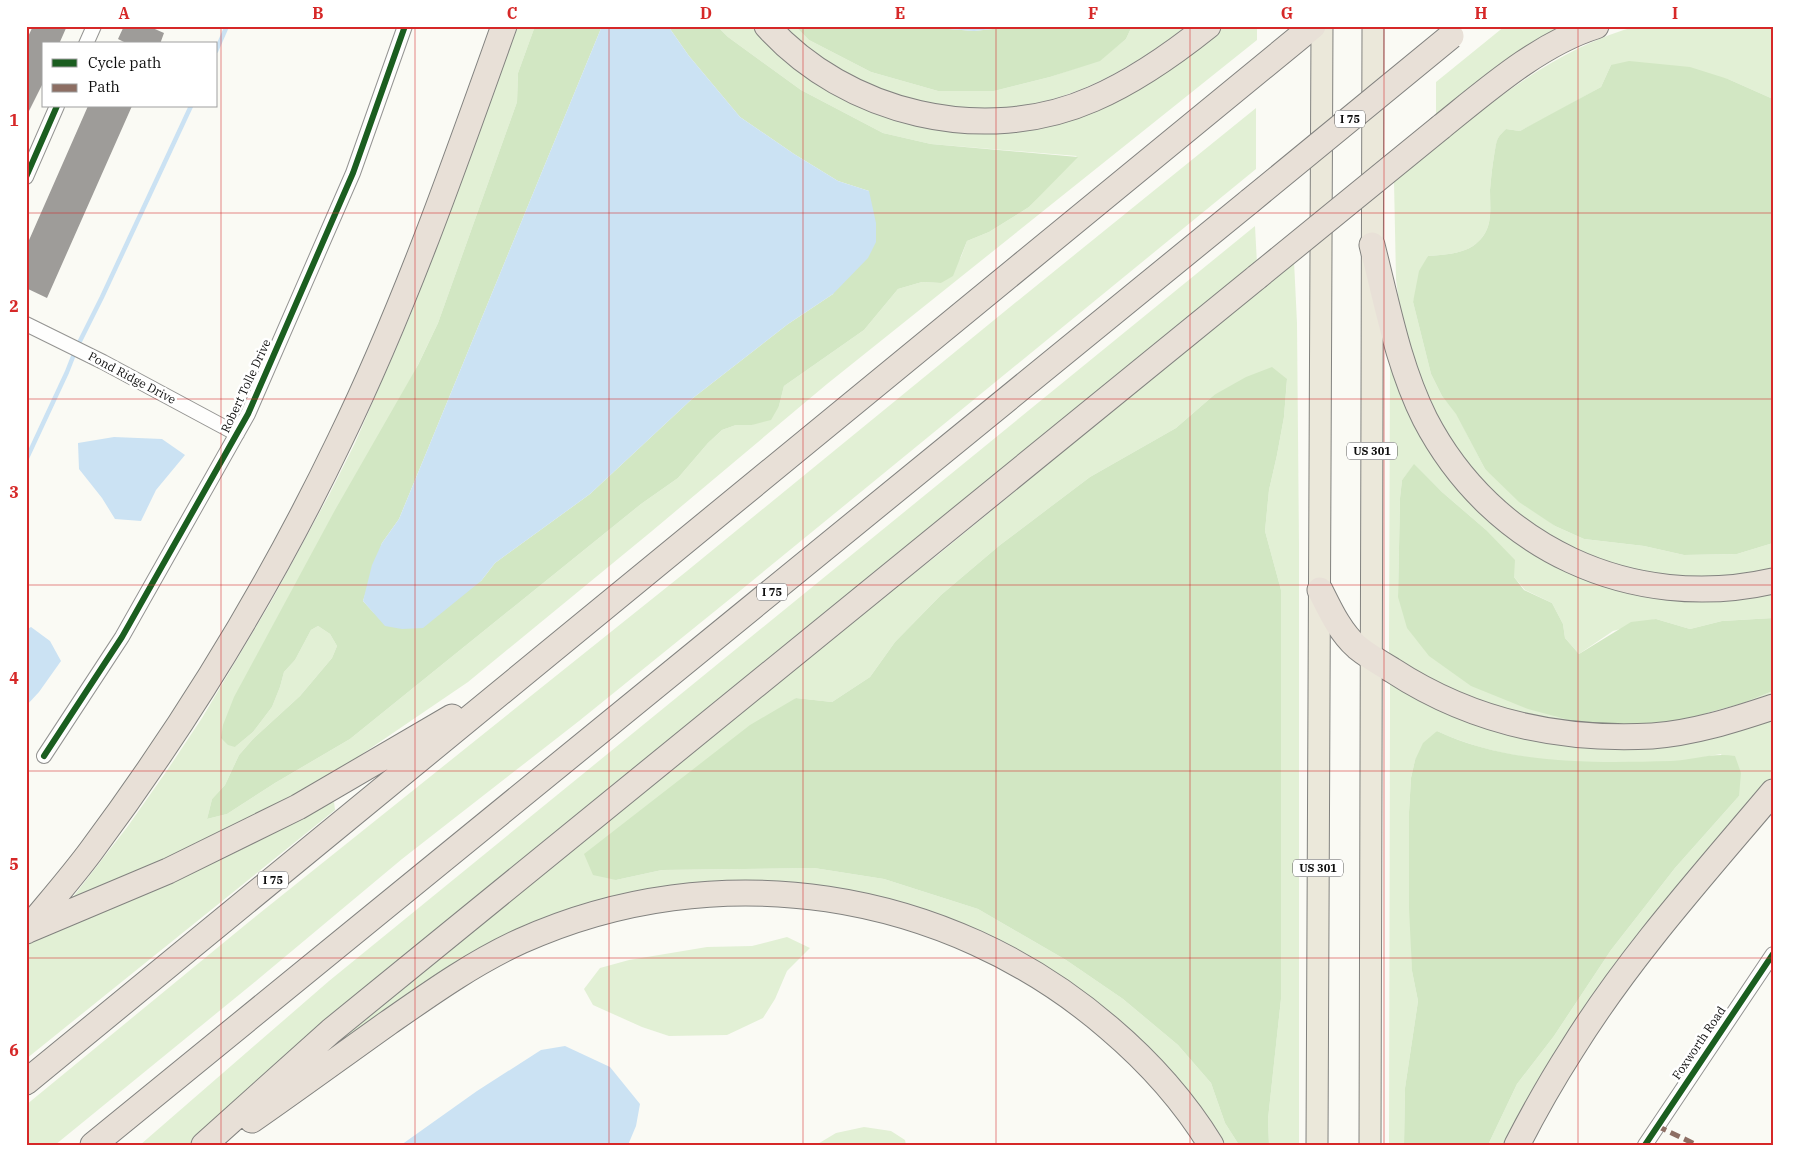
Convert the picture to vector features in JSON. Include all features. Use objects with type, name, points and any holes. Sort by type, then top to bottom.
[{"type":"highway","points":[[26,931],[90,853],[138,786],[212,673],[295,528],[340,441],[414,271],[504,26]]},
{"type":"highway","points":[[767,26],[799,56],[825,75],[876,102],[930,116],[958,120],[990,120],[1022,118],[1057,111],[1092,100],[1127,83],[1160,62],[1208,26]]},
{"type":"highway","name":"I 75","points":[[26,1082],[1313,26]]},
{"type":"highway","points":[[204,1145],[331,1031],[1441,127],[1529,61],[1563,41],[1596,26]]},
{"type":"highway","name":"I 75","points":[[93,1145],[1250,202],[1457,31]]},
{"type":"highway","points":[[1372,245],[1404,368],[1426,419],[1455,466],[1486,501],[1503,516],[1539,543],[1558,554],[1622,580],[1662,588],[1695,590],[1740,587],[1773,581]]},
{"type":"highway","points":[[1320,590],[1338,623],[1357,647],[1417,686],[1443,699],[1491,718],[1540,730],[1593,736],[1653,736],[1730,721],[1773,707]]},
{"type":"highway","points":[[26,931],[168,872],[298,808],[519,678]]},
{"type":"highway","points":[[1517,1145],[1572,1048],[1603,1003],[1648,943],[1773,792]]},
{"type":"highway","points":[[218,1145],[447,982],[482,961],[522,941],[606,911],[650,901],[718,893],[752,893],[827,899],[868,906],[909,917],[968,939],[1027,969],[1074,1000],[1140,1056],[1183,1105],[1212,1145]]},
{"type":"highway","points":[[117,1145],[294,982]]},
{"type":"main road","name":"US 301","points":[[1317,1145],[1322,26]]},
{"type":"main road","name":"US 301","points":[[1370,1145],[1373,26]]},
{"type":"street","points":[[87,42],[94,26]]},
{"type":"street","name":"Robert Tolle Drive","points":[[44,756],[122,637],[248,414],[353,173],[405,26]]},
{"type":"street","points":[[26,177],[56,108]]},
{"type":"street","name":"Pond Ridge Drive","points":[[26,324],[103,362],[237,434]]},
{"type":"street","name":"Foxworth Road","points":[[1645,1145],[1773,954]]},
{"type":"green space","points":[[518,26],[535,26],[518,73],[517,102],[438,323],[235,747],[253,732],[272,707],[284,672],[295,660],[311,630],[318,626],[330,634],[337,646],[332,658],[300,696],[253,739],[239,755],[225,785],[212,799],[207,819],[227,814],[350,739],[641,504],[678,478],[708,443],[722,430],[736,425],[752,425],[779,406],[784,386],[864,330],[898,289],[922,282],[941,283],[961,257],[967,241],[989,232],[1029,207],[1077,156],[931,144],[883,133],[801,90],[728,37],[717,26],[752,26],[770,46],[982,132],[1197,48],[1225,26],[1257,26],[1257,40],[827,384],[468,682],[343,767],[300,793],[148,868],[73,897],[128,826],[202,718],[272,600],[329,495],[355,443],[413,309]]},
{"type":"green space","points":[[535,26],[602,26],[399,519],[382,543],[363,601],[374,613],[481,581],[495,563],[590,494],[693,398],[788,324],[833,294],[869,191],[838,181],[740,117],[689,56],[668,26],[717,26],[728,37],[801,90],[883,133],[931,144],[1078,157],[1029,207],[989,232],[967,241],[953,276],[941,283],[922,282],[898,289],[864,330],[784,386],[779,406],[771,420],[752,425],[736,425],[722,430],[708,443],[678,478],[641,504],[350,739],[227,814],[207,819],[212,799],[225,785],[239,755],[253,739],[300,696],[332,658],[337,646],[330,634],[318,626],[311,630],[295,660],[284,672],[272,707],[253,732],[235,747],[228,745],[221,738],[223,725],[234,697],[335,510],[418,365],[438,323],[517,102],[518,73]]},
{"type":"green space","points":[[780,26],[795,26],[809,40],[871,72],[938,91],[994,91],[1050,77],[1100,60],[1126,39],[1132,26],[1187,26],[1127,67],[1096,83],[1065,95],[1033,104],[999,108],[964,108],[886,93],[827,64]]},
{"type":"green space","points":[[795,26],[911,26],[974,31],[1021,26],[1132,26],[1126,39],[1100,61],[1050,77],[994,91],[938,91],[871,72],[809,40]]},
{"type":"green space","points":[[1505,26],[1568,26],[1436,121],[1436,82]]},
{"type":"green space","points":[[1638,26],[1773,26],[1773,99],[1728,79],[1611,65],[1601,87],[1520,131],[1506,129],[1500,135],[1496,144],[1492,169],[1490,213],[1485,234],[1473,246],[1463,251],[1428,256],[1413,302],[1431,374],[1442,396],[1456,413],[1485,469],[1555,526],[1584,539],[1644,546],[1684,555],[1737,554],[1773,543],[1773,575],[1729,582],[1611,568],[1522,522],[1452,448],[1415,373],[1399,303],[1396,279],[1394,181],[1479,112],[1539,70],[1571,52],[1604,37]]},
{"type":"green space","points":[[1629,61],[1690,67],[1728,79],[1773,99],[1773,543],[1737,554],[1684,555],[1644,546],[1584,539],[1555,526],[1519,502],[1485,469],[1456,414],[1442,396],[1431,374],[1413,302],[1419,271],[1428,256],[1463,251],[1473,246],[1485,234],[1490,213],[1493,164],[1497,141],[1502,132],[1506,129],[1520,131],[1601,87],[1611,65]]},
{"type":"green space","points":[[1256,108],[1256,169],[579,721],[402,859],[55,1145],[26,1145],[26,1105],[250,921],[687,571]]},
{"type":"green space","points":[[1255,226],[1257,264],[346,1013],[189,1145],[140,1145],[329,981]]},
{"type":"green space","points":[[1294,261],[1297,323],[1299,545],[1299,1145],[1269,1145],[1268,1119],[1281,999],[1281,590],[1265,531],[1269,490],[1284,417],[1287,380],[1214,395],[1176,428],[1090,477],[1000,545],[941,595],[895,642],[870,677],[832,702],[796,698],[616,880],[662,870],[814,868],[884,879],[978,909],[1066,960],[1123,999],[1178,1045],[1211,1083],[1225,1123],[1239,1145],[1219,1145],[1148,1054],[897,907],[611,903],[288,1077],[852,621],[939,554]]},
{"type":"green space","points":[[1390,362],[1420,423],[1572,569],[1773,589],[1773,618],[1722,621],[1690,629],[1656,619],[1613,631],[1579,654],[1565,638],[1563,624],[1552,603],[1525,590],[1514,577],[1485,529],[1414,465],[1402,480],[1398,597],[1708,714],[1773,691],[1773,701],[1701,723],[1518,720],[1389,660]]},
{"type":"green space","points":[[1272,367],[1287,379],[1284,417],[1269,490],[1265,531],[1281,590],[1281,999],[1268,1119],[1269,1145],[1239,1145],[1225,1123],[1211,1083],[1178,1045],[1123,999],[1066,960],[978,909],[884,879],[814,868],[662,870],[616,880],[593,875],[584,854],[750,725],[796,698],[832,702],[870,677],[895,642],[941,595],[1000,545],[1090,477],[1176,428],[1214,395],[1246,377]]},
{"type":"green space","points":[[1414,464],[1442,492],[1485,529],[1515,560],[1514,577],[1524,590],[1552,603],[1563,624],[1565,638],[1579,654],[1631,622],[1656,619],[1690,629],[1722,621],[1773,618],[1773,691],[1743,703],[1671,723],[1620,727],[1573,721],[1528,709],[1471,686],[1429,656],[1407,628],[1398,597],[1402,480]]},
{"type":"green space","points":[[1392,683],[1502,730],[1773,718],[1773,783],[1512,1145],[1488,1145],[1517,1084],[1554,1036],[1611,950],[1675,868],[1739,796],[1721,754],[1649,763],[1556,761],[1494,751],[1437,731],[1415,760],[1411,778],[1409,812],[1412,971],[1418,1001],[1405,1088],[1404,1145],[1389,1145],[1390,685]]},
{"type":"green space","points":[[1437,731],[1493,750],[1552,760],[1642,762],[1719,755],[1735,756],[1741,773],[1739,796],[1675,868],[1611,950],[1554,1036],[1517,1084],[1488,1145],[1404,1145],[1405,1088],[1418,1001],[1412,971],[1409,908],[1411,778],[1415,760],[1423,743]]},
{"type":"green space","points":[[334,802],[335,810],[26,1059],[26,941],[217,861],[254,844],[326,804]]},
{"type":"green space","points":[[787,937],[810,948],[787,971],[775,999],[763,1018],[727,1035],[669,1036],[642,1027],[593,1005],[584,989],[600,968],[629,960],[707,947],[752,946]]},
{"type":"green space","points":[[864,1127],[891,1131],[905,1140],[906,1145],[816,1145],[836,1133]]},
{"type":"water","points":[[602,26],[668,26],[689,56],[740,117],[838,181],[869,191],[876,223],[876,242],[868,258],[833,294],[788,324],[693,398],[590,494],[495,563],[481,581],[423,628],[402,629],[385,626],[363,601],[372,565],[382,543],[399,519]]},
{"type":"water","points":[[911,26],[1021,26],[974,31]]},
{"type":"water","points":[[114,437],[162,439],[185,455],[156,490],[141,521],[115,519],[102,498],[79,469],[78,443]]},
{"type":"water","points":[[31,627],[50,641],[61,661],[39,692],[26,706],[26,630]]},
{"type":"water","points":[[565,1046],[610,1067],[640,1104],[636,1126],[628,1145],[401,1145],[477,1091],[541,1050]]},
{"type":"building","points":[[33,26],[67,26],[60,42],[42,42],[42,85],[26,117],[26,41]]},
{"type":"building","points":[[124,26],[148,26],[164,33],[161,42],[124,42],[118,39]]},
{"type":"building","points":[[87,108],[131,108],[47,298],[26,288],[26,247]]},
{"type":"waterway","points":[[218,46],[227,26]]},
{"type":"waterway","points":[[26,460],[76,349],[190,108]]},
{"type":"marked path","points":[[1657,1126],[1697,1145]]},
{"type":"cycle path","points":[[44,756],[122,637],[248,414],[353,173],[405,26]]},
{"type":"cycle path","points":[[26,177],[56,108]]},
{"type":"cycle path","points":[[1645,1145],[1773,954]]}]
